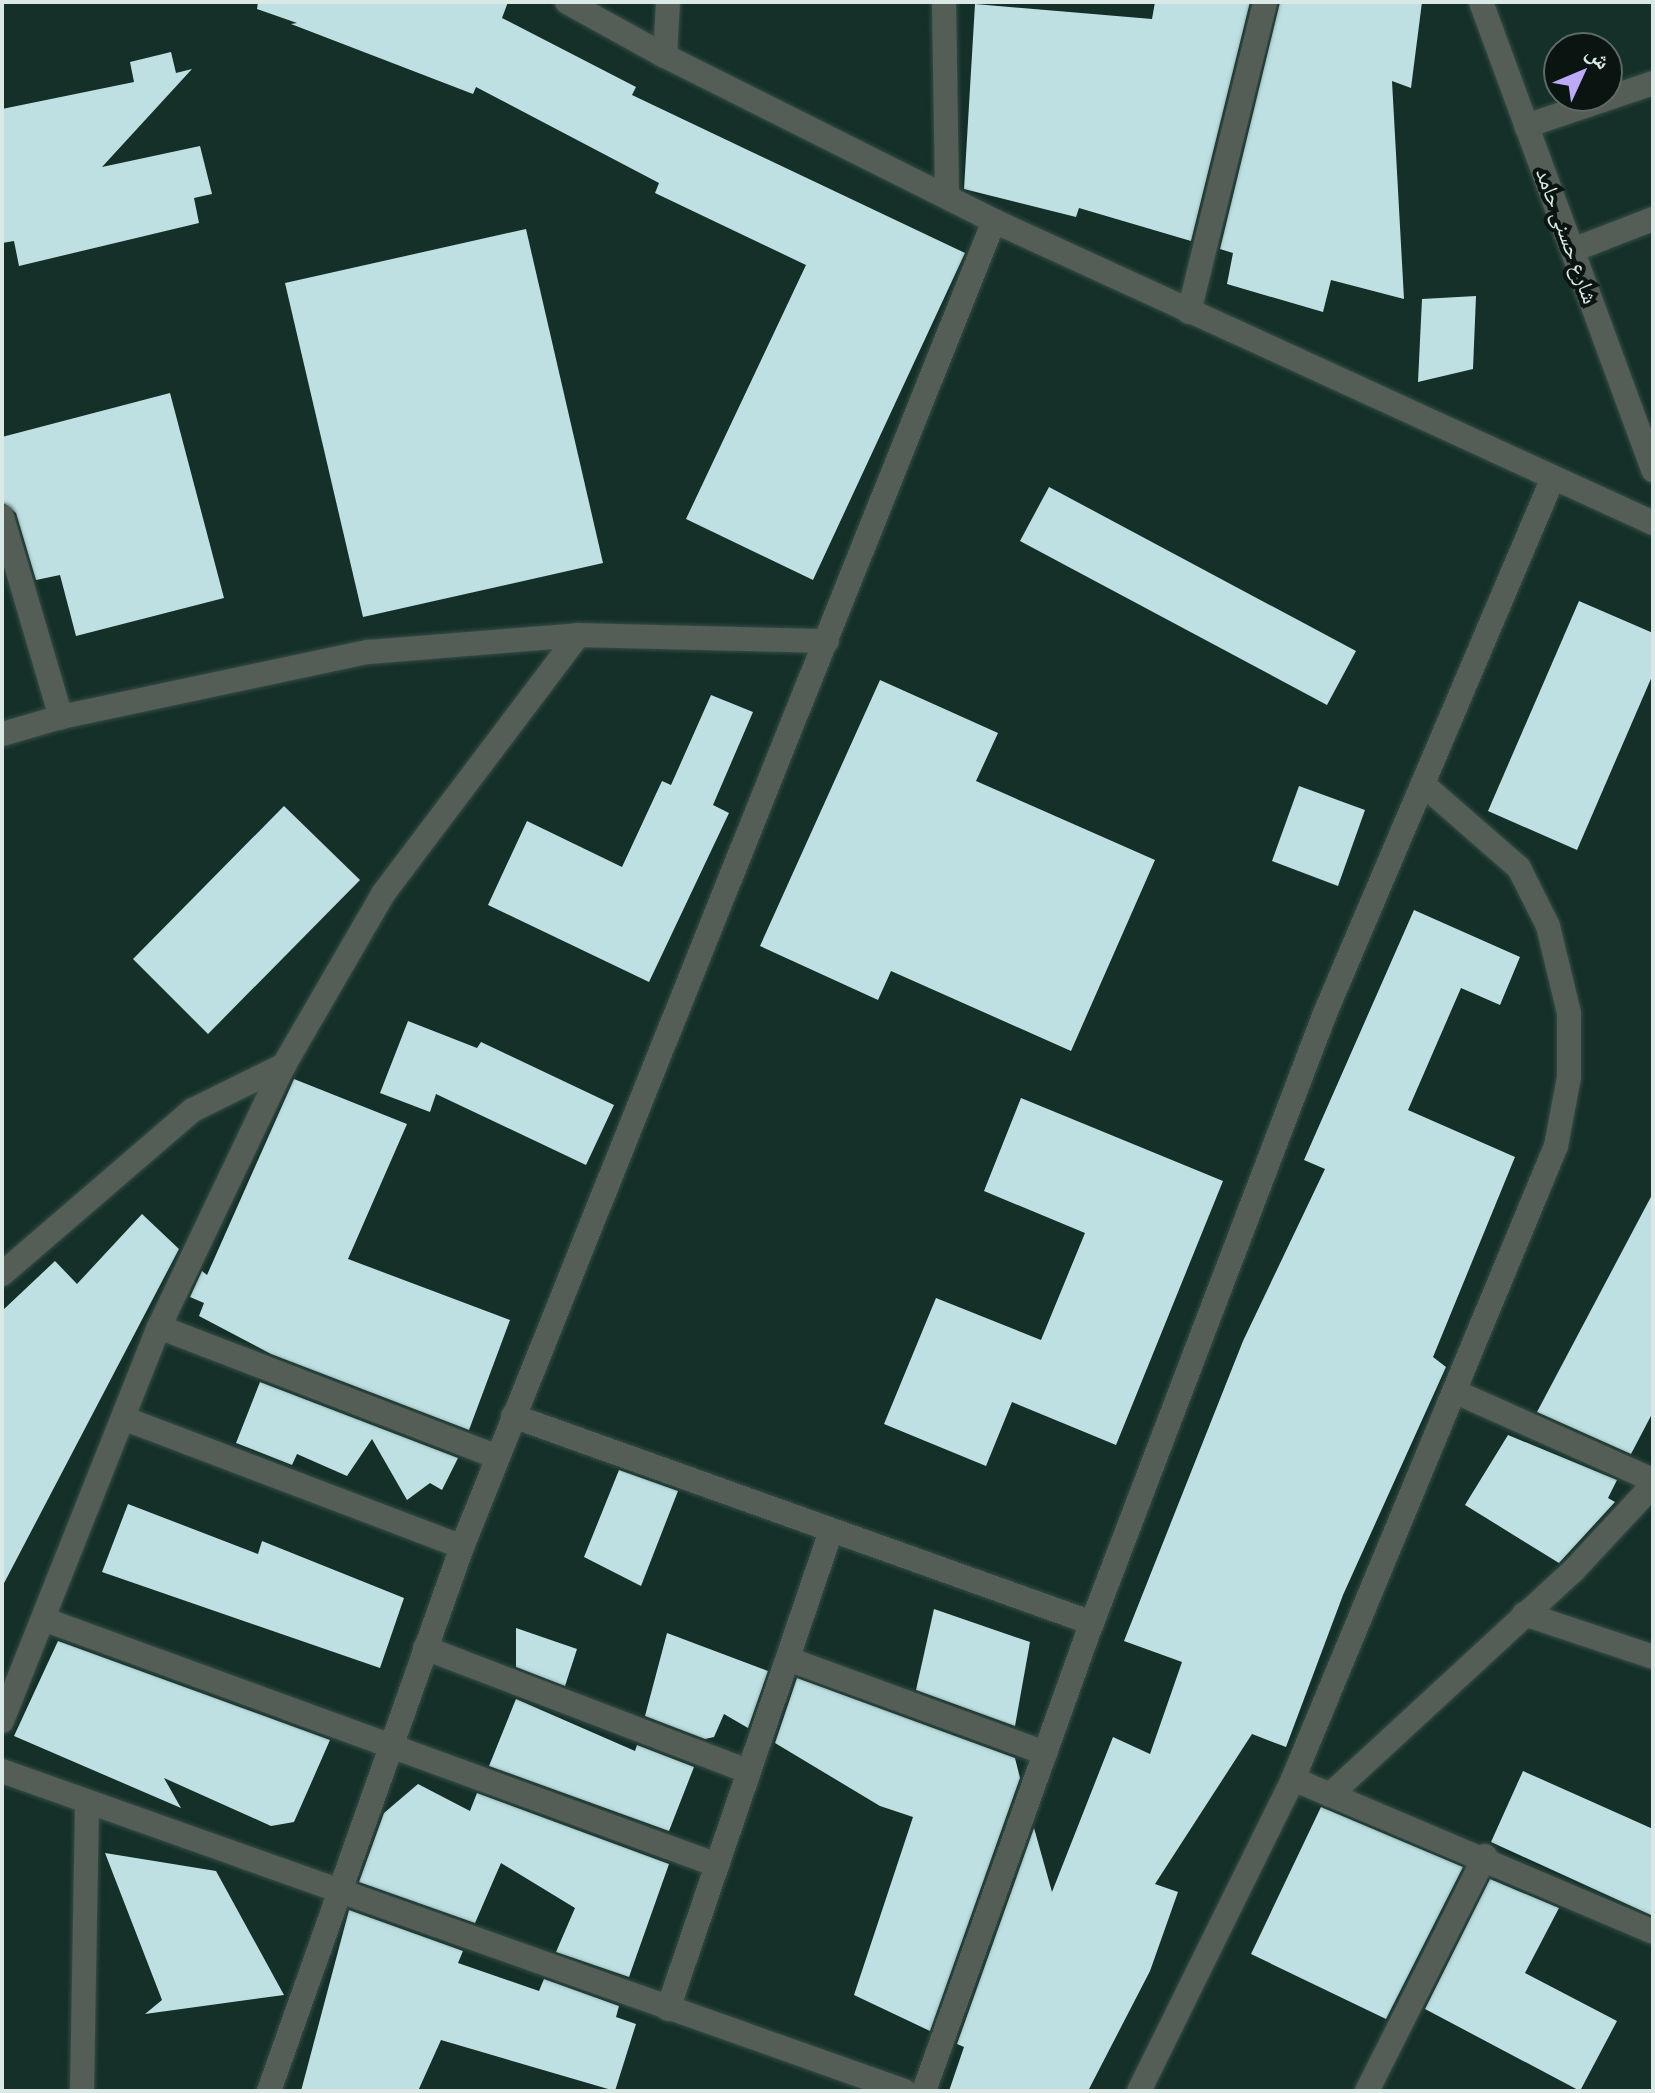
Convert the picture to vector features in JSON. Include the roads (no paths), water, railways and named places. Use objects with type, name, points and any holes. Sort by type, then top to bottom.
[{"type":"street","points":[[567,2],[665,56],[994,221],[1552,480],[1653,523]]},
{"type":"street","points":[[665,56],[668,2]]},
{"type":"street","points":[[944,2],[947,197]]},
{"type":"street","points":[[1189,312],[1265,2]]},
{"type":"street","name":"شارع حسنى حامد","points":[[1481,2],[1653,470]]},
{"type":"street","points":[[1526,126],[1653,83]]},
{"type":"street","points":[[1573,250],[1653,219]]},
{"type":"street","points":[[269,2091],[334,1894],[462,1547],[994,221]]},
{"type":"street","points":[[924,2091],[1092,1623],[1326,1011],[1426,787],[1552,480]]},
{"type":"street","points":[[2,517],[61,717]]},
{"type":"street","points":[[2,734],[61,717],[368,652],[578,635],[827,641]]},
{"type":"street","points":[[2,1721],[159,1327],[284,1065],[383,894],[578,635]]},
{"type":"street","points":[[1139,2091],[1293,1779],[1556,1146],[1569,1077],[1569,1013],[1548,926],[1519,868],[1426,787]]},
{"type":"street","points":[[2,1274],[193,1110],[284,1065]]},
{"type":"street","points":[[159,1327],[497,1457]]},
{"type":"street","points":[[1330,1795],[1524,1614],[1653,1482],[1456,1392]]},
{"type":"street","points":[[513,1416],[830,1534],[1092,1623]]},
{"type":"street","points":[[123,1418],[462,1547]]},
{"type":"street","points":[[668,2009],[830,1534]]},
{"type":"street","points":[[1524,1614],[1653,1657]]},
{"type":"street","points":[[43,1619],[717,1865]]},
{"type":"street","points":[[425,1648],[747,1771]]},
{"type":"street","points":[[788,1659],[1045,1753]]},
{"type":"street","points":[[2,1771],[334,1894],[904,2091]]},
{"type":"street","points":[[1293,1779],[1485,1856],[1653,1932]]},
{"type":"street","points":[[82,2091],[87,1802]]},
{"type":"street","points":[[1367,2091],[1485,1856]]}]
